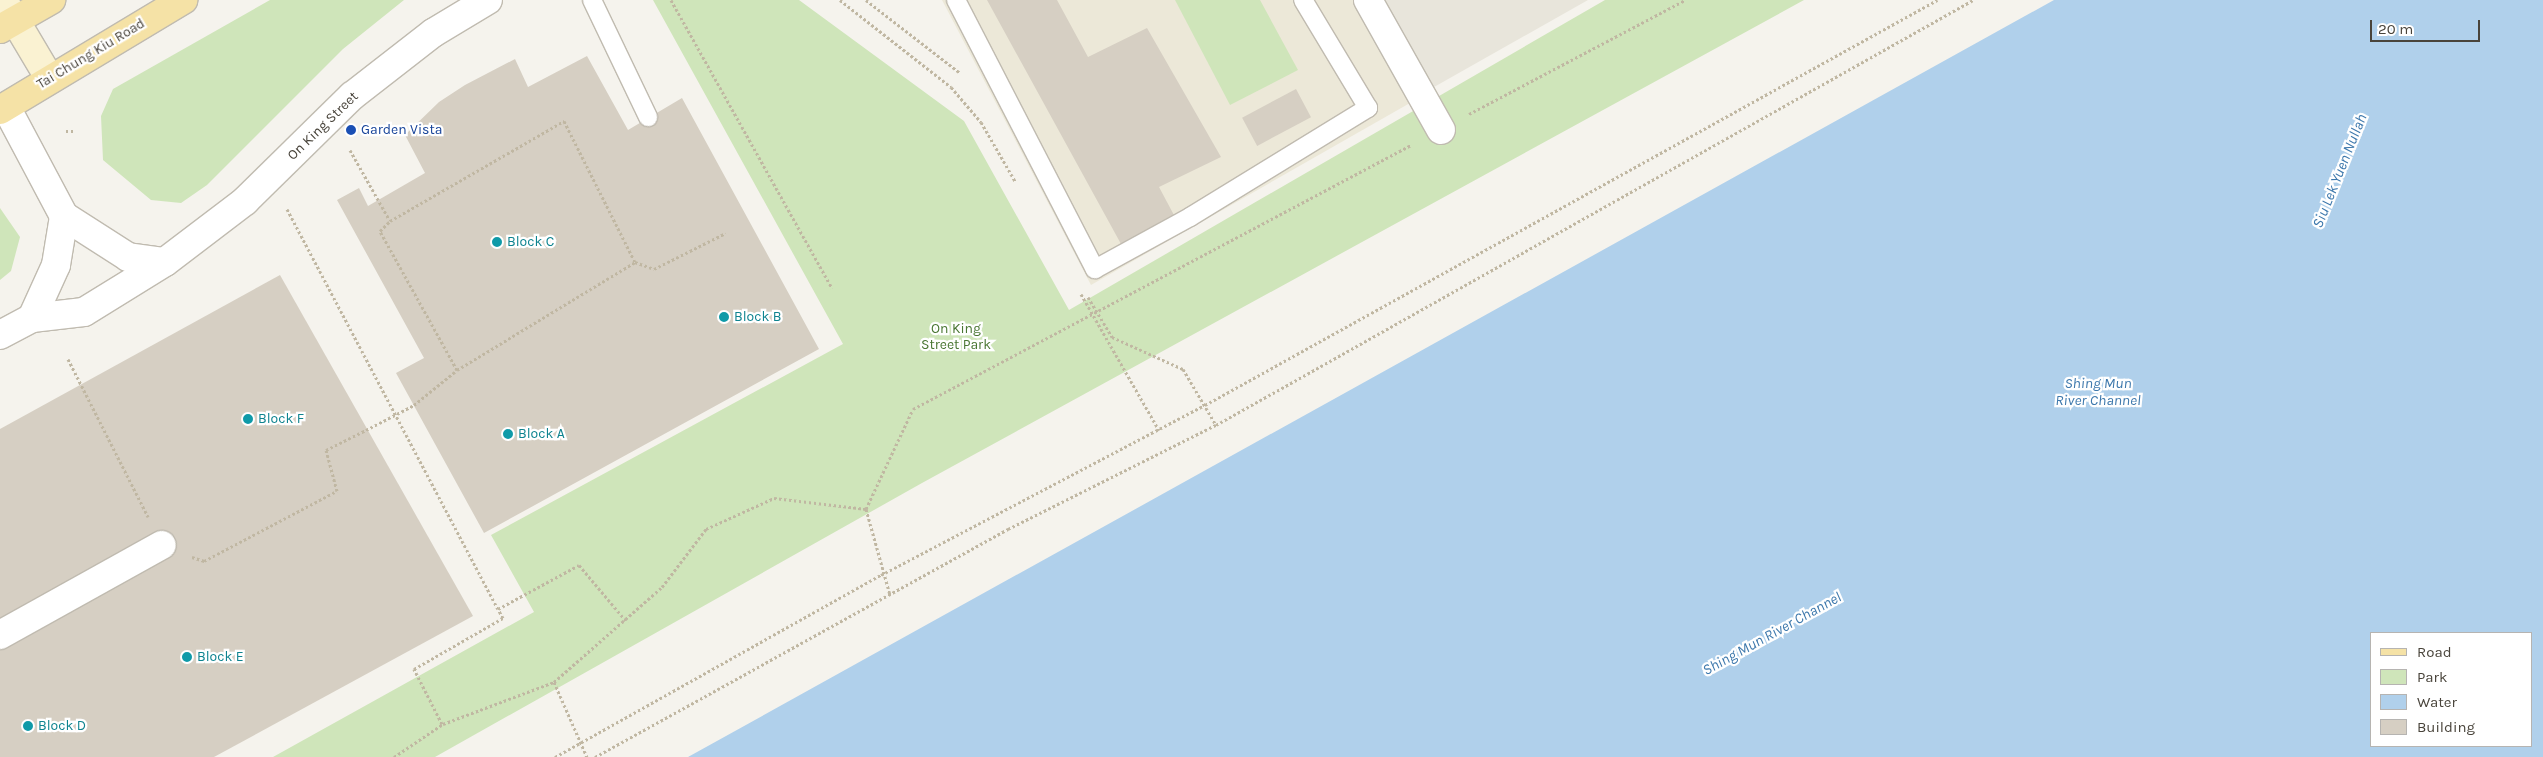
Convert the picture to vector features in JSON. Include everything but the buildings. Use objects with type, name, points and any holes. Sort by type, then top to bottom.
[{"type":"main road","points":[[6,17],[50,0]]},
{"type":"main road","name":"Tai Chung Kiu Road","points":[[2,105],[50,79],[183,0]]},
{"type":"street","name":"On King Street","points":[[0,335],[32,318],[84,312],[164,262],[245,201],[352,96],[433,33],[488,0]]},
{"type":"street","points":[[1368,0],[1441,130]]},
{"type":"street","points":[[6,17],[50,79]]},
{"type":"street","points":[[2,105],[64,216],[128,257],[164,262]]},
{"type":"street","points":[[32,318],[56,265],[64,216]]},
{"type":"street","points":[[0,635],[162,545]]},
{"type":"lane","points":[[592,0],[648,117]]},
{"type":"lane","points":[[956,0],[1095,269],[1190,217],[1368,108],[1303,0]]},
{"type":"path","points":[[671,0],[832,288]]},
{"type":"path","points":[[840,0],[951,88],[981,122],[1020,189]]},
{"type":"path","points":[[866,0],[965,77]]},
{"type":"path","points":[[890,595],[881,574],[866,509],[913,409],[1685,0]]},
{"type":"path","points":[[555,757],[881,574],[1159,430],[1936,0]]},
{"type":"path","points":[[595,757],[1008,529],[1216,425],[1973,0]]},
{"type":"path","points":[[457,370],[380,231],[390,221],[564,121],[635,262],[654,269],[726,233]]},
{"type":"path","points":[[66,132],[75,131]]},
{"type":"path","points":[[350,150],[390,221]]},
{"type":"path","points":[[287,209],[503,618],[414,669],[443,724]]},
{"type":"path","points":[[68,359],[162,545],[204,561],[337,491],[326,450],[414,405],[457,370],[635,262]]},
{"type":"path","points":[[1078,289],[1159,430]]},
{"type":"path","points":[[394,757],[443,724],[554,682],[627,622],[662,587],[706,529],[774,498],[866,509]]},
{"type":"path","points":[[498,609],[579,565],[627,622]]},
{"type":"path","points":[[554,682],[587,757]]},
{"type":"shaded area","points":[[942,0],[1355,0],[1410,103],[1091,285]]},
{"type":"shaded area","points":[[1378,0],[1588,0],[1427,91]]},
{"type":"green space","points":[[270,0],[404,0],[343,49],[207,185],[181,203],[151,200],[103,160],[101,116],[113,89]]},
{"type":"green space","name":"On King Street Park","points":[[653,0],[799,0],[964,121],[1069,310],[1605,0],[1804,0],[922,483],[435,757],[273,757],[534,612],[491,535],[843,344]]},
{"type":"green space","points":[[1175,0],[1260,0],[1298,70],[1230,105]]},
{"type":"green space","points":[[0,208],[20,237],[11,271],[0,280]]},
{"type":"water","name":"Shing Mun River Channel","points":[[2054,0],[2543,0],[2543,757],[688,757]]},
{"type":"place","name":"Garden Vista","points":[[351,130]]},
{"type":"place","name":"Block C","points":[[497,242]]},
{"type":"place","name":"Block B","points":[[724,317]]},
{"type":"place","name":"Block F","points":[[248,419]]},
{"type":"place","name":"Block A","points":[[508,434]]},
{"type":"place","name":"Block E","points":[[187,657]]},
{"type":"place","name":"Block D","points":[[28,726]]},
{"type":"water label","name":"Siu Lek Yuen Nullah","points":[[2340,171]]}]
